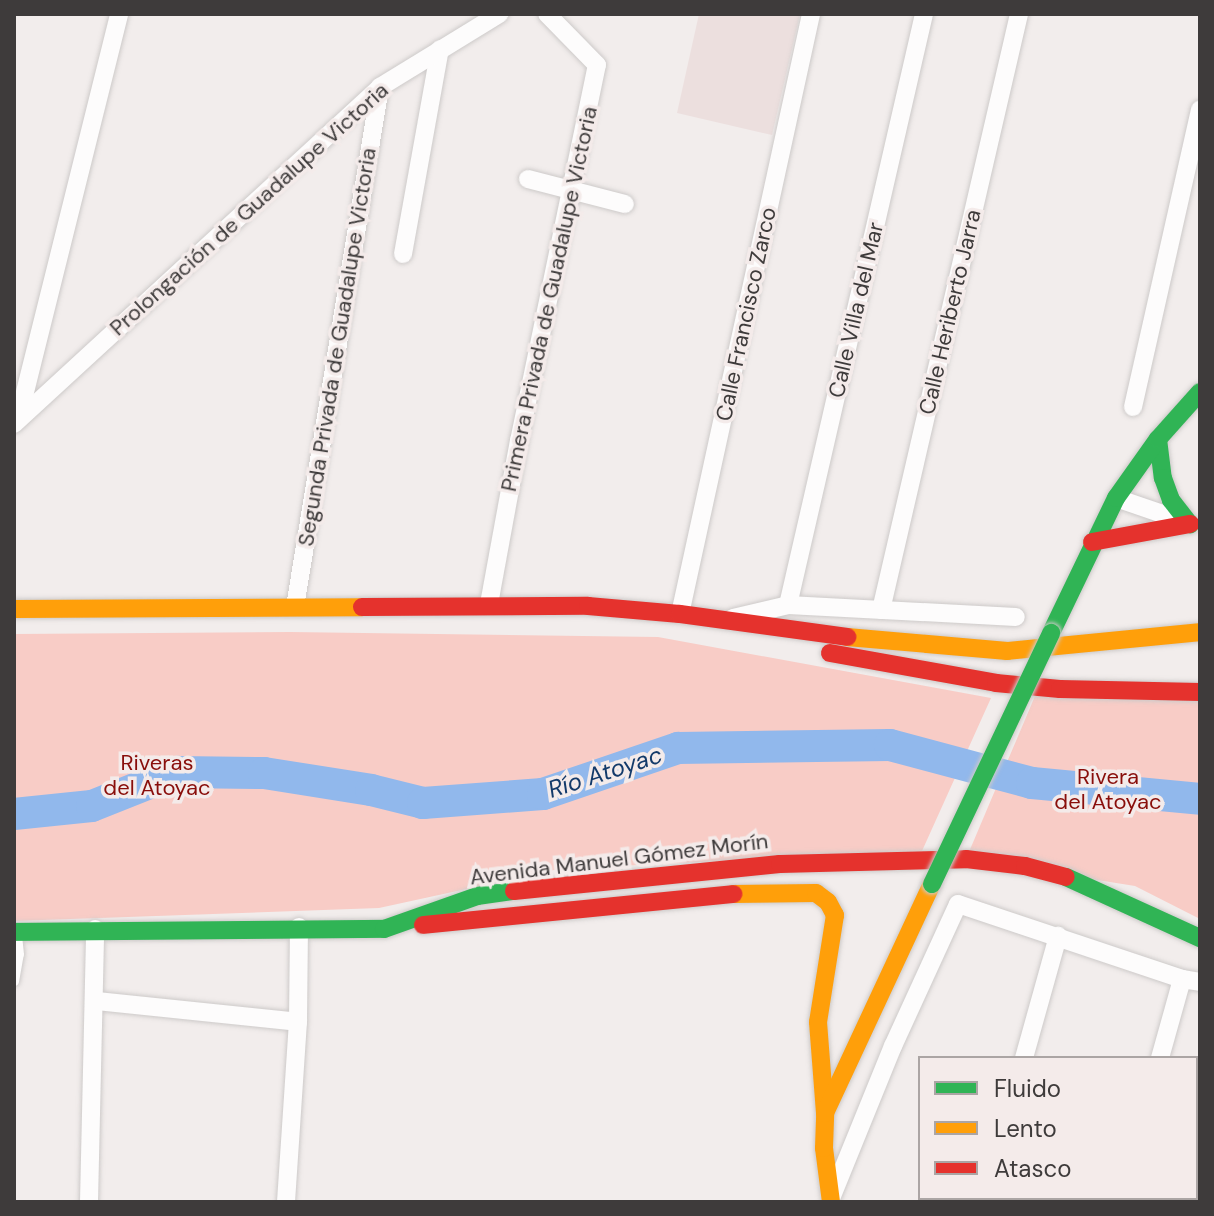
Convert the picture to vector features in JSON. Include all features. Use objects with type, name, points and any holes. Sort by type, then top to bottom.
[{"type":"street","points":[[16,422],[119,14]]},
{"type":"street","name":"Prolongación de Guadalupe Victoria","points":[[16,422],[380,87],[499,14]]},
{"type":"street","name":"Primera Privada de Guadalupe Victoria","points":[[489,604],[597,65],[547,14]]},
{"type":"street","name":"Calle Francisco Zarco","points":[[680,614],[811,14]]},
{"type":"street","name":"Calle Villa del Mar","points":[[788,605],[924,14]]},
{"type":"street","name":"Calle Heriberto Jarra","points":[[881,610],[1019,14]]},
{"type":"street","points":[[403,254],[440,49]]},
{"type":"street","name":"Segunda Privada de Guadalupe Victoria","points":[[295,607],[380,87]]},
{"type":"street","points":[[1133,407],[1200,109]]},
{"type":"street","points":[[528,179],[625,204]]},
{"type":"street","points":[[825,1113],[1092,542],[1116,498],[1158,439],[1200,392]]},
{"type":"street","points":[[1158,439],[1171,500],[1195,526]]},
{"type":"street","points":[[1116,498],[1195,526]]},
{"type":"street","points":[[1092,542],[1195,526]]},
{"type":"street","points":[[14,609],[489,604],[588,606],[680,614],[761,628],[917,646],[1007,651],[1200,632]]},
{"type":"street","points":[[726,620],[788,605],[1016,617]]},
{"type":"street","points":[[761,628],[792,643],[852,659],[996,683],[1060,689],[1200,692]]},
{"type":"street","name":"Avenida Manuel Gómez Morín","points":[[15,932],[299,927],[384,929],[477,896],[556,886],[780,864],[980,859],[1025,866],[1079,881],[1200,938]]},
{"type":"street","points":[[384,929],[755,892],[816,893],[828,902],[835,915],[818,1022],[825,1113],[824,1148],[830,1201]]},
{"type":"street","points":[[830,1201],[893,1046],[958,904],[1191,980],[1161,1056]]},
{"type":"street","points":[[286,1202],[298,1022],[299,927]]},
{"type":"street","points":[[89,1202],[96,1001],[95,929]]},
{"type":"street","points":[[1025,1056],[1058,936]]},
{"type":"street","points":[[96,1001],[298,1022]]},
{"type":"lane","points":[[14,981],[19,954],[15,932]]},
{"type":"shaded area","points":[[699,14],[800,14],[772,135],[677,113]]},
{"type":"green space","name":"Riveras del Atoyac","points":[[290,632],[658,637],[991,698],[922,851],[559,869],[379,908],[14,921],[14,634]]},
{"type":"green space","name":"Rivera del Atoyac","points":[[1035,696],[1200,697],[1200,919],[1135,886],[966,859]]},
{"type":"waterway","name":"Río Atoyac","points":[[14,814],[92,806],[177,772],[264,773],[371,790],[423,803],[543,794],[678,748],[890,745],[1032,783],[1200,799]]},
{"type":"traffic: fast","points":[[1051,633],[1116,498],[1158,439],[1200,392]]},
{"type":"traffic: fast","points":[[1158,439],[1163,478],[1171,500],[1190,524]]},
{"type":"traffic: fast","points":[[932,884],[1051,633]]},
{"type":"traffic: fast","points":[[1066,877],[1200,938]]},
{"type":"traffic: fast","points":[[14,932],[384,929],[477,896],[514,891]]},
{"type":"traffic: slow","points":[[14,609],[362,607]]},
{"type":"traffic: slow","points":[[847,637],[1007,651],[1200,632]]},
{"type":"traffic: slow","points":[[831,1202],[824,1148],[825,1113],[932,884]]},
{"type":"traffic: slow","points":[[733,894],[816,893],[828,902],[835,915],[818,1022],[825,1113]]},
{"type":"traffic: jam","points":[[1092,542],[1190,524]]},
{"type":"traffic: jam","points":[[362,607],[588,606],[680,614],[847,637]]},
{"type":"traffic: jam","points":[[830,653],[996,683],[1060,689],[1200,692]]},
{"type":"traffic: jam","points":[[514,891],[780,864],[966,859],[1025,866],[1066,877]]},
{"type":"traffic: jam","points":[[423,925],[733,894]]}]
